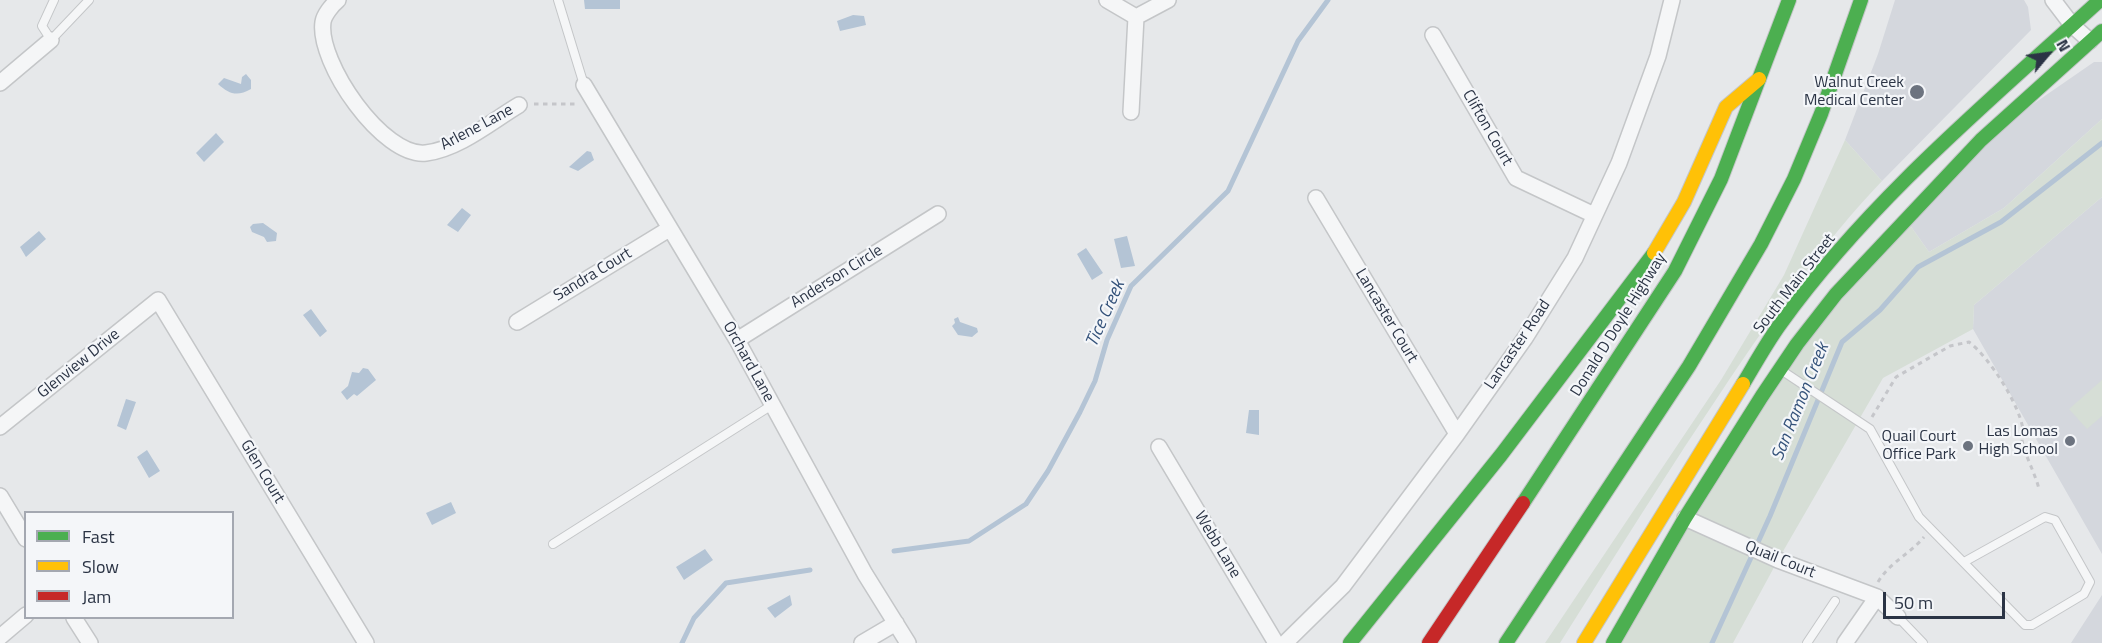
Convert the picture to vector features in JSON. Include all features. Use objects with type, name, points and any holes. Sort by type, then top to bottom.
[{"type":"main road","name":"Donald D Doyle Highway","points":[[1430,643],[1638,331],[1675,271],[1721,179],[1789,0]]},
{"type":"main road","points":[[1506,643],[1696,356],[1761,244],[1794,179],[1821,114],[1861,0]]},
{"type":"main road","name":"South Main Street","points":[[1584,643],[1665,507],[1781,323],[1842,248],[1947,139],[2100,0]]},
{"type":"main road","points":[[1613,643],[1684,518],[1780,369],[1836,294],[1981,140],[2096,40]]},
{"type":"main road","points":[[1350,643],[1501,455],[1659,247],[1684,202],[1726,108],[1762,76]]},
{"type":"street","name":"Arlene Lane","points":[[338,0],[323,20],[322,37],[331,67],[365,116],[401,150],[425,153],[450,146],[519,105]]},
{"type":"street","points":[[1107,0],[1136,17]]},
{"type":"street","points":[[1136,17],[1168,0]]},
{"type":"street","name":"Lancaster Road","points":[[1285,643],[1343,586],[1457,434],[1525,338],[1575,258],[1619,163],[1658,56],[1672,0]]},
{"type":"street","points":[[2053,0],[2072,25],[2096,40]]},
{"type":"street","points":[[1131,112],[1136,17]]},
{"type":"street","name":"Clifton Court","points":[[1433,34],[1516,178],[1594,215]]},
{"type":"street","points":[[0,83],[51,40]]},
{"type":"street","name":"Orchard Lane","points":[[584,85],[737,340],[865,574],[908,643]]},
{"type":"street","name":"Lancaster Court","points":[[1316,198],[1457,434]]},
{"type":"street","name":"Anderson Circle","points":[[737,340],[938,214]]},
{"type":"street","name":"Sandra Court","points":[[517,322],[669,229]]},
{"type":"street","name":"Glenview Drive","points":[[0,427],[158,300]]},
{"type":"street","name":"Glen Court","points":[[158,300],[366,643]]},
{"type":"street","name":"Webb Lane","points":[[1159,447],[1276,643]]},
{"type":"street","points":[[0,496],[24,536]]},
{"type":"street","name":"Quail Court","points":[[1684,518],[1778,560],[1874,596],[1898,617]]},
{"type":"street","points":[[1845,643],[1874,596]]},
{"type":"street","points":[[0,637],[24,617]]},
{"type":"street","points":[[75,619],[90,643]]},
{"type":"street","points":[[862,643],[896,623]]},
{"type":"lane","points":[[54,0],[42,26],[51,40],[89,0]]},
{"type":"lane","points":[[558,0],[584,85]]},
{"type":"lane","points":[[1780,369],[1870,429],[1920,517],[2025,625],[2032,626],[2084,594],[2090,582],[2055,520],[2045,517],[1964,562]]},
{"type":"lane","points":[[553,544],[772,405]]},
{"type":"lane","points":[[1807,643],[1835,602]]},
{"type":"lane","points":[[1898,617],[1923,643]]},
{"type":"path","points":[[519,105],[595,104]]},
{"type":"path","points":[[1870,429],[1870,419],[1896,377],[1950,346],[1969,342],[1979,350],[1994,371],[2016,411],[2023,429],[2022,440],[2039,489]]},
{"type":"path","points":[[1874,596],[1887,568],[1909,554],[1931,529]]},
{"type":"shaded area","name":"Walnut Creek Medical Center","points":[[1895,0],[2024,0],[2028,7],[2031,30],[1882,181],[1845,140],[1878,54]]},
{"type":"shaded area","points":[[2094,62],[2102,62],[2102,119],[2004,208],[1929,252],[1907,221],[1981,140]]},
{"type":"shaded area","points":[[2102,119],[2102,197],[1974,305],[1973,329],[1883,378],[1733,643],[1613,643],[1762,396],[1907,221],[1929,252],[2004,208]]},
{"type":"shaded area","points":[[1845,140],[1882,181],[1820,253],[1763,330],[1622,544],[1560,643],[1545,643],[1721,380],[1784,275]]},
{"type":"shaded area","name":"Las Lomas High School","points":[[2102,197],[2102,554],[1973,329],[1974,305]]},
{"type":"shaded area","points":[[2102,380],[2102,416],[2087,429],[2069,409]]},
{"type":"shaded area","points":[[2102,595],[2102,643],[2071,643]]},
{"type":"water","points":[[584,0],[620,0],[620,9],[585,9]]},
{"type":"water","points":[[853,15],[864,16],[866,25],[840,31],[837,21]]},
{"type":"water","points":[[246,74],[251,80],[251,89],[241,93],[233,93],[218,84],[224,78],[241,84],[242,77]]},
{"type":"water","points":[[216,133],[224,142],[204,162],[196,153]]},
{"type":"water","points":[[587,151],[591,152],[594,160],[578,171],[569,167]]},
{"type":"water","points":[[462,208],[471,215],[458,232],[447,225]]},
{"type":"water","points":[[263,223],[277,233],[276,241],[267,242],[264,237],[252,232],[250,227],[253,224]]},
{"type":"water","points":[[39,231],[46,239],[26,257],[20,247]]},
{"type":"water","points":[[1127,236],[1135,266],[1121,268],[1114,239]]},
{"type":"water","points":[[1086,248],[1103,273],[1092,280],[1077,254]]},
{"type":"water","points":[[311,309],[327,331],[320,337],[303,315]]},
{"type":"water","points":[[958,317],[960,322],[977,328],[978,332],[972,337],[958,335],[952,326],[955,323],[954,319]]},
{"type":"water","points":[[363,368],[368,369],[376,380],[357,396],[354,394],[347,400],[341,392],[348,386],[352,372],[359,373]]},
{"type":"water","points":[[126,399],[136,402],[126,430],[117,426]]},
{"type":"water","points":[[1249,410],[1259,410],[1259,435],[1246,433]]},
{"type":"water","points":[[147,450],[160,471],[149,478],[137,457]]},
{"type":"water","points":[[451,502],[456,513],[432,525],[426,513]]},
{"type":"water","points":[[705,549],[713,560],[684,580],[676,567]]},
{"type":"water","points":[[790,595],[792,605],[775,618],[767,608]]},
{"type":"waterway","name":"Tice Creek","points":[[894,551],[969,541],[1026,504],[1048,471],[1095,381],[1107,340],[1131,286],[1228,191],[1298,41],[1328,0]]},
{"type":"waterway","name":"San Ramon Creek","points":[[1712,643],[1770,516],[1842,342],[1880,310],[1918,267],[2001,222],[2102,143]]},
{"type":"waterway","name":"Tice Creek","points":[[682,643],[694,618],[726,583],[810,570]]},
{"type":"traffic: fast","points":[[1523,503],[1675,271],[1721,179],[1789,0]]},
{"type":"traffic: fast","points":[[1506,643],[1689,366],[1761,244],[1794,179],[1821,114],[1861,0]]},
{"type":"traffic: fast","points":[[1743,384],[1781,323],[1816,278],[1892,193],[1974,114],[2100,0]]},
{"type":"traffic: fast","points":[[1613,643],[1685,518],[1762,396],[1797,344],[1836,294],[1981,140],[2102,31]]},
{"type":"traffic: fast","points":[[1350,643],[1501,455],[1654,253]]},
{"type":"traffic: slow","points":[[1654,253],[1684,202],[1726,107],[1759,79]]},
{"type":"traffic: slow","points":[[1584,643],[1743,384]]},
{"type":"traffic: jam","points":[[1429,643],[1523,503]]},
{"type":"place","name":"Walnut Creek Medical Center","points":[[1917,92]]},
{"type":"place","name":"Las Lomas High School","points":[[2070,441]]},
{"type":"place","name":"Quail Court Office Park","points":[[1968,446]]}]
